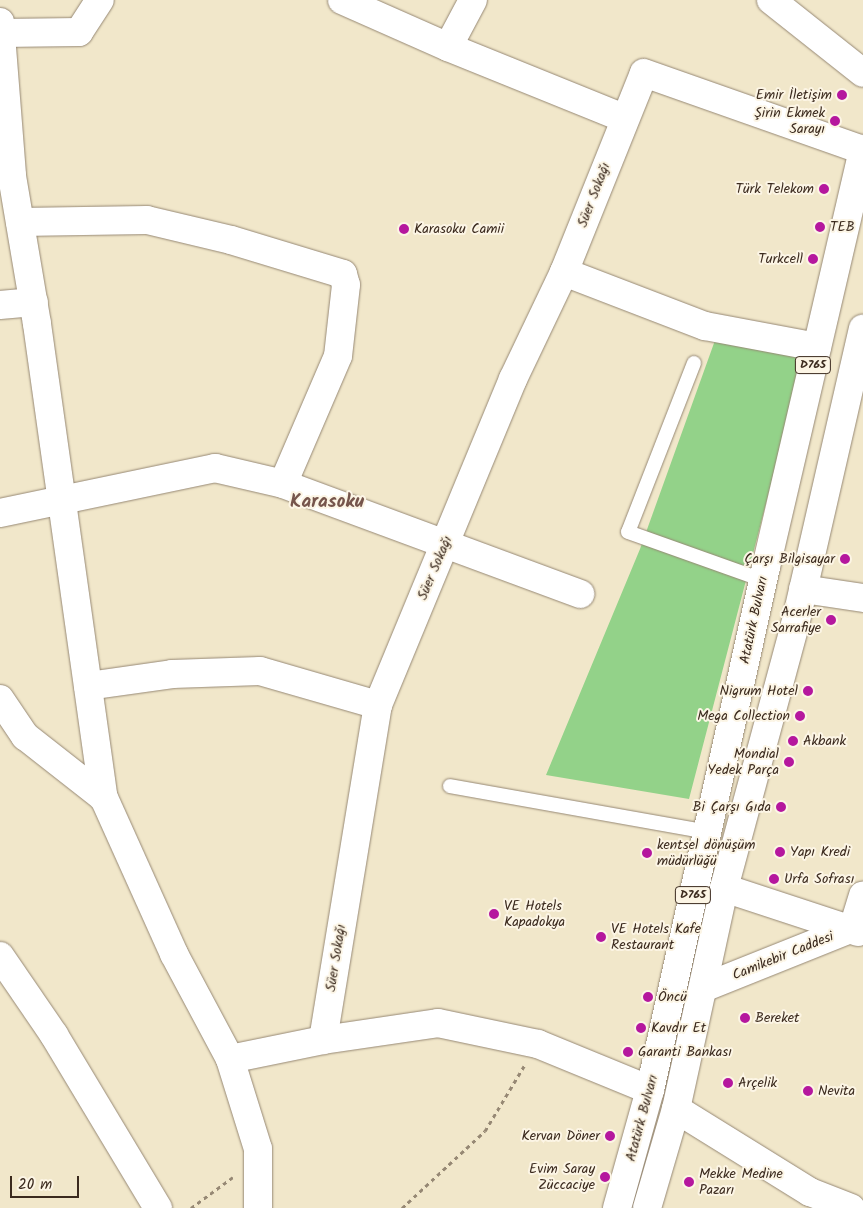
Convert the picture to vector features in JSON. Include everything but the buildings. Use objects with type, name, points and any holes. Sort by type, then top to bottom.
[{"type":"street","points":[[100,0],[79,32],[0,28],[6,176],[20,222],[34,302],[104,798],[174,954],[230,1059],[258,1159],[258,1208]]},
{"type":"street","points":[[342,0],[448,47],[624,118]]},
{"type":"street","points":[[448,47],[473,0]]},
{"type":"street","points":[[771,0],[863,73]]},
{"type":"street","name":"Süer Sokağı","points":[[323,1040],[378,705],[513,379],[564,272],[624,118],[644,74],[863,149]]},
{"type":"street","name":"Atatürk Bulvarı","points":[[617,1208],[650,1090],[763,580],[863,149]]},
{"type":"street","points":[[20,222],[147,220],[231,240],[343,274],[346,285],[338,356],[283,484]]},
{"type":"street","points":[[564,272],[705,326],[817,347]]},
{"type":"street","points":[[0,305],[34,302]]},
{"type":"street","name":"D765","points":[[647,1208],[676,1109],[724,888],[803,589],[863,328]]},
{"type":"street","points":[[0,513],[62,502],[215,468],[283,484],[580,594]]},
{"type":"street","points":[[763,580],[803,589],[863,598]]},
{"type":"street","points":[[88,686],[172,674],[260,671],[378,705]]},
{"type":"street","points":[[0,699],[25,736],[104,798]]},
{"type":"street","points":[[724,888],[860,929],[863,895]]},
{"type":"street","name":"Camikebir Caddesi","points":[[703,988],[860,929]]},
{"type":"street","points":[[0,956],[54,1035],[158,1208]]},
{"type":"street","points":[[230,1059],[323,1040],[438,1023],[538,1044],[650,1090]]},
{"type":"street","points":[[676,1109],[807,1200],[851,1208]]},
{"type":"lane","points":[[694,363],[628,532],[763,580]]},
{"type":"lane","points":[[450,786],[707,832]]},
{"type":"path","points":[[402,1208],[485,1131],[538,1044]]},
{"type":"path","points":[[191,1208],[258,1159]]},
{"type":"green space","points":[[718,332],[806,350],[689,799],[546,775],[640,549]]},
{"type":"place","name":"Emir İletişim","points":[[842,95]]},
{"type":"place","name":"Şirin Ekmek Sarayı","points":[[835,121]]},
{"type":"place","name":"Türk Telekom","points":[[824,189]]},
{"type":"place","name":"TEB","points":[[820,227]]},
{"type":"place","name":"Karasoku Camii","points":[[404,229]]},
{"type":"place","name":"Turkcell","points":[[813,259]]},
{"type":"place","name":"Çarşı Bilgisayar","points":[[845,559]]},
{"type":"place","name":"Acerler Sarrafiye","points":[[831,620]]},
{"type":"place","name":"Nigrum Hotel","points":[[808,691]]},
{"type":"place","name":"Mega Collection","points":[[800,716]]},
{"type":"place","name":"Akbank","points":[[793,741]]},
{"type":"place","name":"Mondial Yedek Parça","points":[[789,762]]},
{"type":"place","name":"Bi Çarşı Gıda","points":[[781,807]]},
{"type":"place","name":"Yapı Kredi","points":[[780,852]]},
{"type":"place","name":"kentsel dönüşüm müdürlüğü","points":[[647,853]]},
{"type":"place","name":"Urfa Sofrası","points":[[774,879]]},
{"type":"place","name":"VE Hotels Kapadokya","points":[[494,914]]},
{"type":"place","name":"VE Hotels Kafe Restaurant","points":[[601,937]]},
{"type":"place","name":"Öncü","points":[[648,997]]},
{"type":"place","name":"Bereket","points":[[745,1018]]},
{"type":"place","name":"Kavdır Et","points":[[641,1028]]},
{"type":"place","name":"Garanti Bankası","points":[[628,1052]]},
{"type":"place","name":"Arçelik","points":[[728,1083]]},
{"type":"place","name":"Nevita","points":[[808,1091]]},
{"type":"place","name":"Kervan Döner","points":[[610,1136]]},
{"type":"place","name":"Evim Saray Züccaciye","points":[[605,1177]]},
{"type":"place","name":"Mekke Medine Pazarı","points":[[689,1182]]},
{"type":"district","name":"Karasoku","points":[[327,503]]}]
